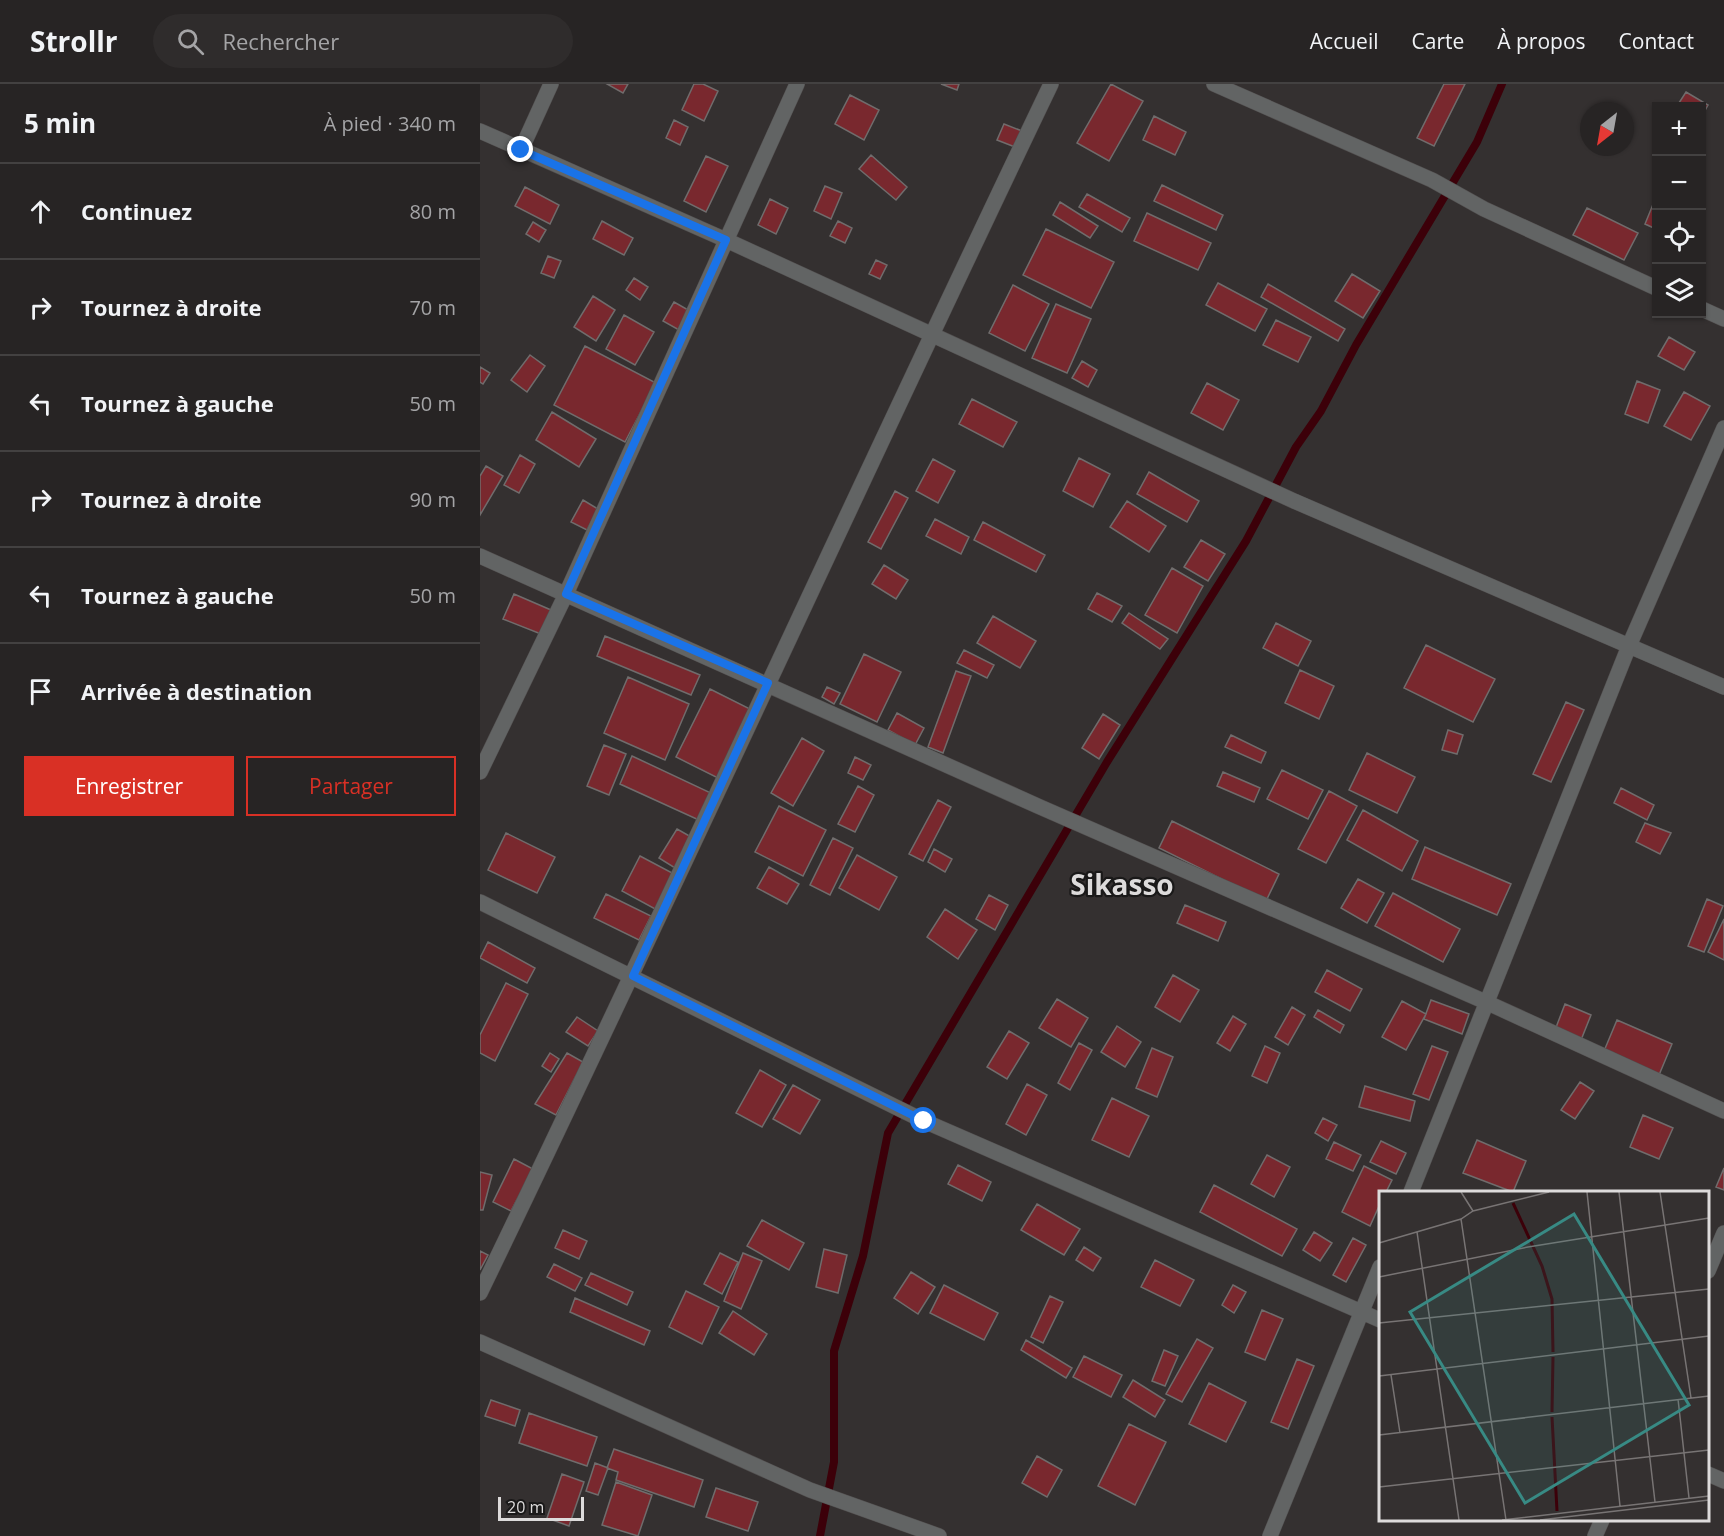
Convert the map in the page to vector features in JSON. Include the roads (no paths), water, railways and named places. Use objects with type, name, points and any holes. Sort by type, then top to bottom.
[{"type":"street","points":[[521,150],[551,84]]},
{"type":"street","points":[[480,772],[566,594],[797,84]]},
{"type":"street","points":[[480,1293],[633,976],[931,334],[1051,84]]},
{"type":"street","points":[[1214,84],[1432,180],[1484,209],[1652,286]]},
{"type":"street","points":[[480,131],[726,240],[1294,501],[1724,687]]},
{"type":"street","points":[[1706,311],[1724,319]]},
{"type":"street","points":[[1411,1191],[1629,646],[1724,428]]},
{"type":"street","points":[[480,556],[768,683],[1040,807],[1488,1003],[1724,1111]]},
{"type":"street","points":[[480,902],[924,1121],[1379,1320]]},
{"type":"street","points":[[1709,1267],[1724,1233]]},
{"type":"street","points":[[1270,1536],[1379,1270]]},
{"type":"street","points":[[480,1342],[810,1490],[939,1536]]},
{"type":"street","points":[[1709,1474],[1724,1481]]},
{"type":"street","points":[[1595,1536],[1602,1521]]},
{"type":"waterway","points":[[820,1536],[834,1462],[834,1351],[863,1256],[888,1133],[1107,762],[1246,541],[1296,447],[1321,411],[1356,345],[1477,142],[1502,84]]},
{"type":"district","name":"Sikasso","points":[[1122,884]]}]
